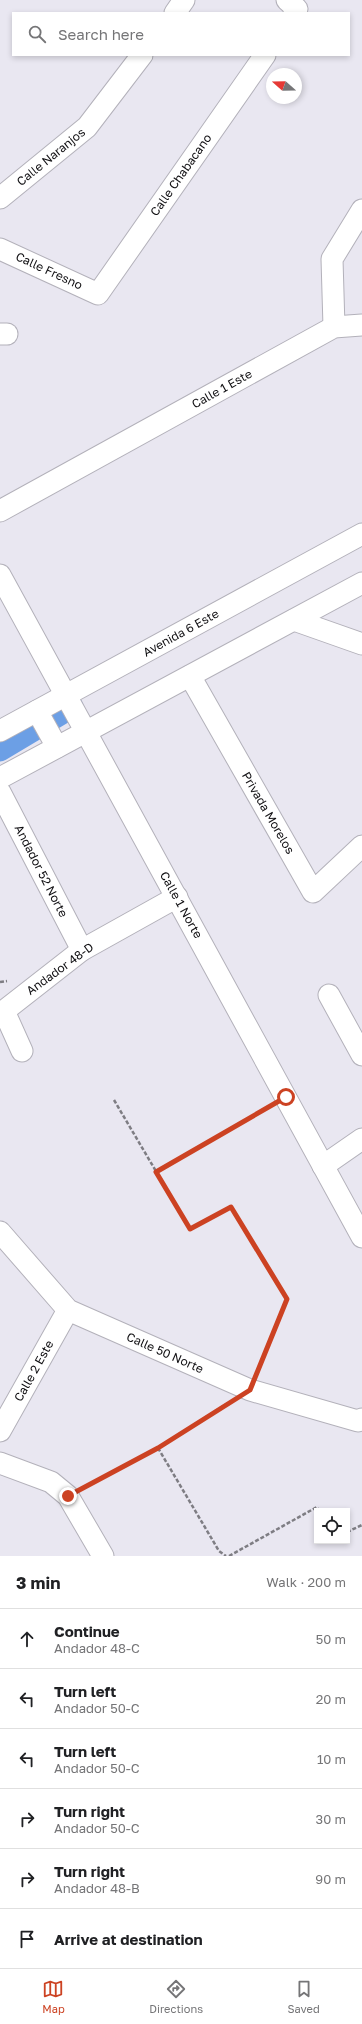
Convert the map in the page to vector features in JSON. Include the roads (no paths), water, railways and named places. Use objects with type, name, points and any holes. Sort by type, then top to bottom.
[{"type":"street","points":[[175,12],[184,0]]},
{"type":"street","points":[[287,0],[297,9],[295,12]]},
{"type":"street","name":"Calle Naranjos","points":[[0,198],[87,127],[141,56]]},
{"type":"street","name":"Calle Chabacano","points":[[98,294],[264,56]]},
{"type":"street","points":[[362,210],[332,259],[334,327],[362,325]]},
{"type":"street","name":"Calle Fresno","points":[[0,249],[98,294]]},
{"type":"street","name":"Calle 1 Este","points":[[0,511],[334,327]]},
{"type":"street","name":"Avenida 6 Este","points":[[0,732],[362,534]]},
{"type":"street","name":"Calle 1 Norte","points":[[0,574],[362,1237]]},
{"type":"street","points":[[0,778],[362,583]]},
{"type":"street","points":[[294,620],[362,644]]},
{"type":"street","name":"Privada Morelos","points":[[190,676],[313,892],[362,846]]},
{"type":"street","points":[[37,711],[57,747]]},
{"type":"street","name":"Andador 52 Norte","points":[[0,792],[82,950]]},
{"type":"street","name":"Andador 48-D","points":[[22,1051],[4,1011],[82,950],[177,897]]},
{"type":"street","points":[[329,995],[362,1055]]},
{"type":"street","points":[[323,1166],[362,1139]]},
{"type":"street","name":"Calle 50 Norte","points":[[0,1232],[68,1310],[250,1390],[358,1421],[362,1419]]},
{"type":"street","name":"Calle 2 Este","points":[[0,1431],[68,1310]]},
{"type":"street","points":[[0,1463],[51,1482],[68,1496],[103,1556]]},
{"type":"waterway","points":[[0,750],[72,707]]}]
